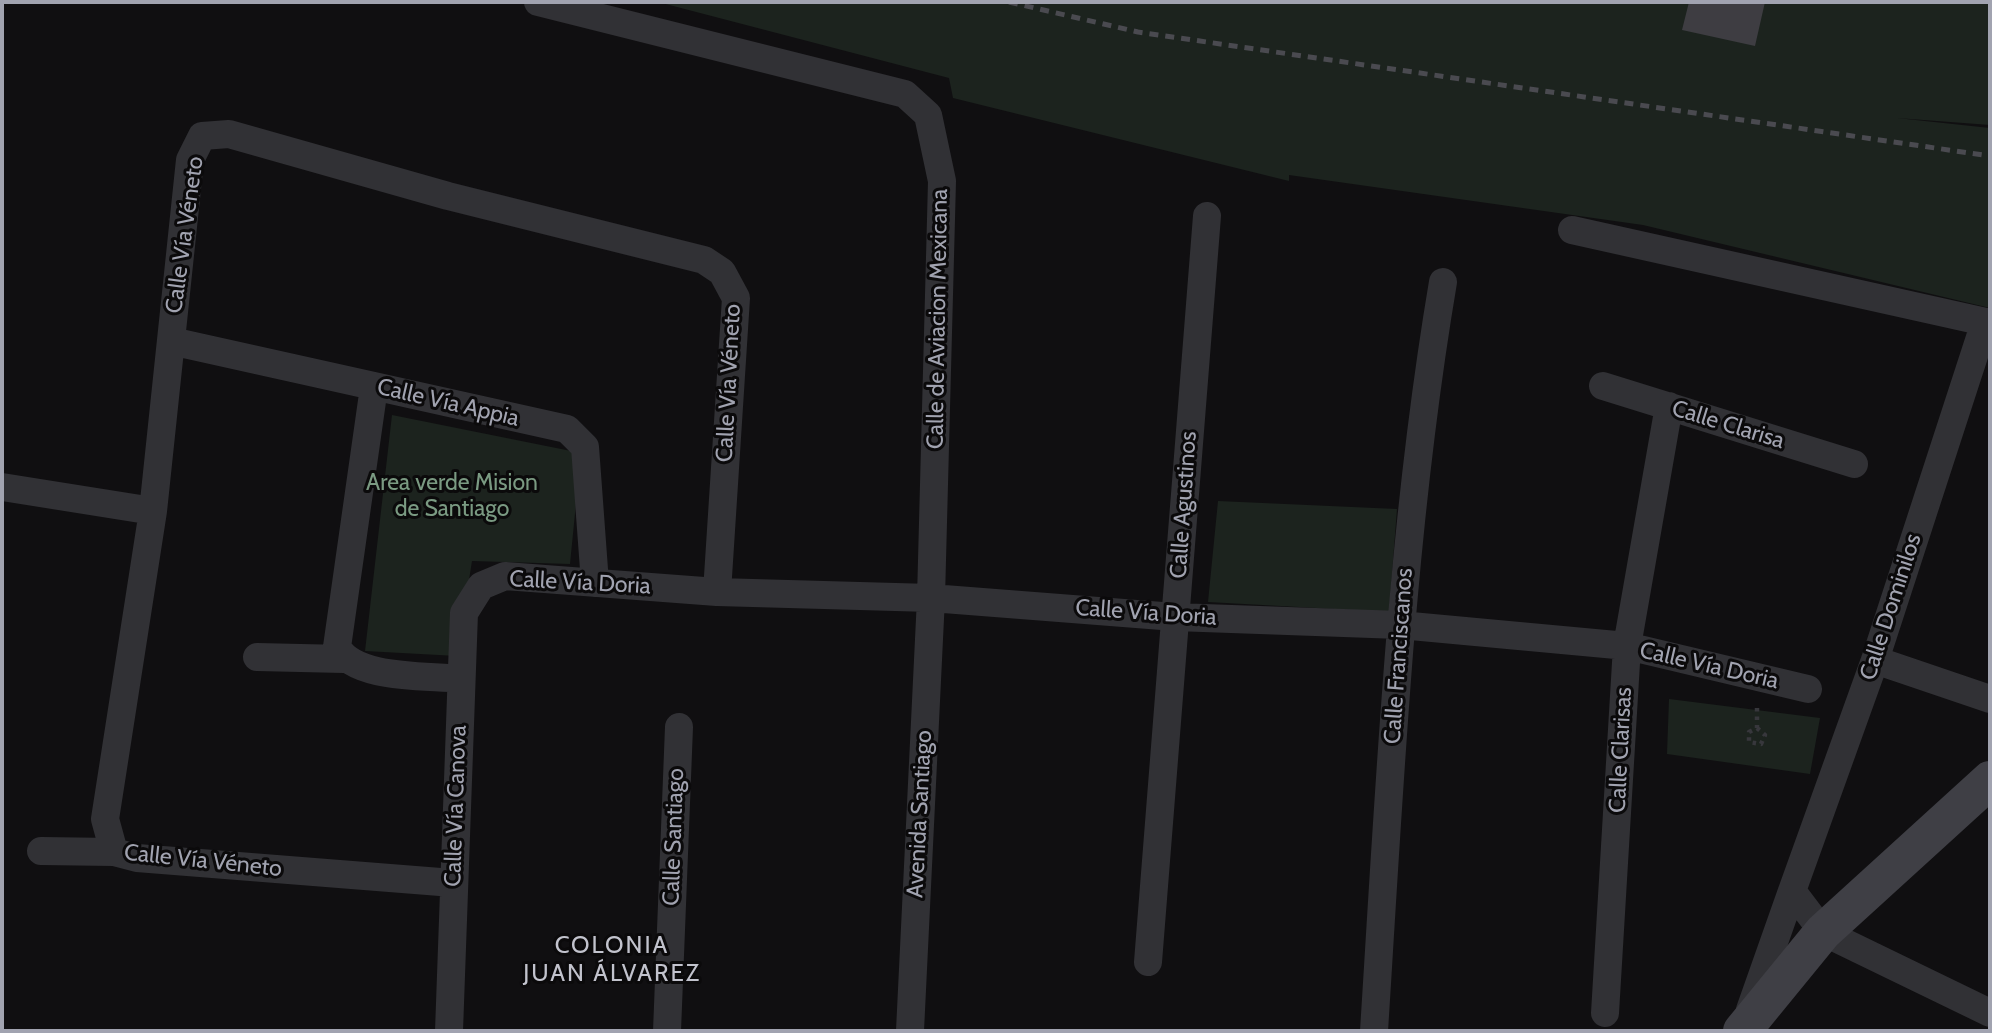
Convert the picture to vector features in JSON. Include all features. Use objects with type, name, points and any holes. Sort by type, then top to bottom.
[{"type":"street","name":"Calle de Aviacion Mexicana","points":[[538,2],[905,94],[928,115],[942,181],[931,598]]},
{"type":"street","name":"Calle Vía Véneto","points":[[453,883],[137,858],[114,852],[105,819],[153,511],[190,160],[202,136],[229,134],[448,196],[704,260],[722,272],[736,298],[717,592]]},
{"type":"street","name":"Calle Agustinos","points":[[1148,962],[1207,216]]},
{"type":"street","points":[[1572,230],[1987,322]]},
{"type":"street","name":"Calle Franciscanos","points":[[1374,1031],[1400,625],[1426,385],[1443,282]]},
{"type":"street","name":"Calle Dominilos","points":[[1743,1029],[1875,660],[1987,322]]},
{"type":"street","name":"Calle Vía Appia","points":[[171,341],[566,429],[585,447],[595,583]]},
{"type":"street","name":"Calle Clarisa","points":[[1603,386],[1854,464]]},
{"type":"street","points":[[344,659],[337,647],[374,387]]},
{"type":"street","name":"Calle Clarisas","points":[[1605,1013],[1627,646],[1669,407]]},
{"type":"street","points":[[2,488],[153,511]]},
{"type":"street","name":"Calle Vía Doria","points":[[481,586],[505,576],[717,592],[931,598],[1175,617],[1400,625],[1627,646],[1808,689]]},
{"type":"street","name":"Calle Vía Canova","points":[[449,1031],[464,613],[481,586]]},
{"type":"street","name":"Avenida Santiago","points":[[910,1031],[931,598]]},
{"type":"street","points":[[257,657],[344,659],[366,670],[461,679]]},
{"type":"street","points":[[1875,660],[1990,699]]},
{"type":"street","name":"Calle Santiago","points":[[667,1031],[679,727]]},
{"type":"street","points":[[1743,1029],[1823,932],[1990,779]]},
{"type":"street","points":[[41,851],[114,852]]},
{"type":"street","points":[[1792,891],[1823,932],[1990,1013]]},
{"type":"path","points":[[1757,728],[1761,678]]},
{"type":"green space","points":[[658,2],[1990,2],[1990,125],[1897,118],[1990,128],[1990,308],[1643,225],[1289,175],[1289,181],[953,98],[949,78]]},
{"type":"green space","name":"Area verde Mision de Santiago","points":[[392,415],[581,453],[570,564],[472,561],[457,656],[365,651]]},
{"type":"green space","points":[[1218,501],[1397,509],[1389,612],[1208,602]]},
{"type":"green space","points":[[1669,699],[1820,718],[1810,774],[1667,754]]},
{"type":"building","points":[[1689,2],[1765,2],[1755,46],[1682,30]]},
{"type":"railway","points":[[1009,2],[1138,32],[1990,156]]},
{"type":"district","name":"COLONIA JUAN ÁLVAREZ","points":[[612,960]]}]
